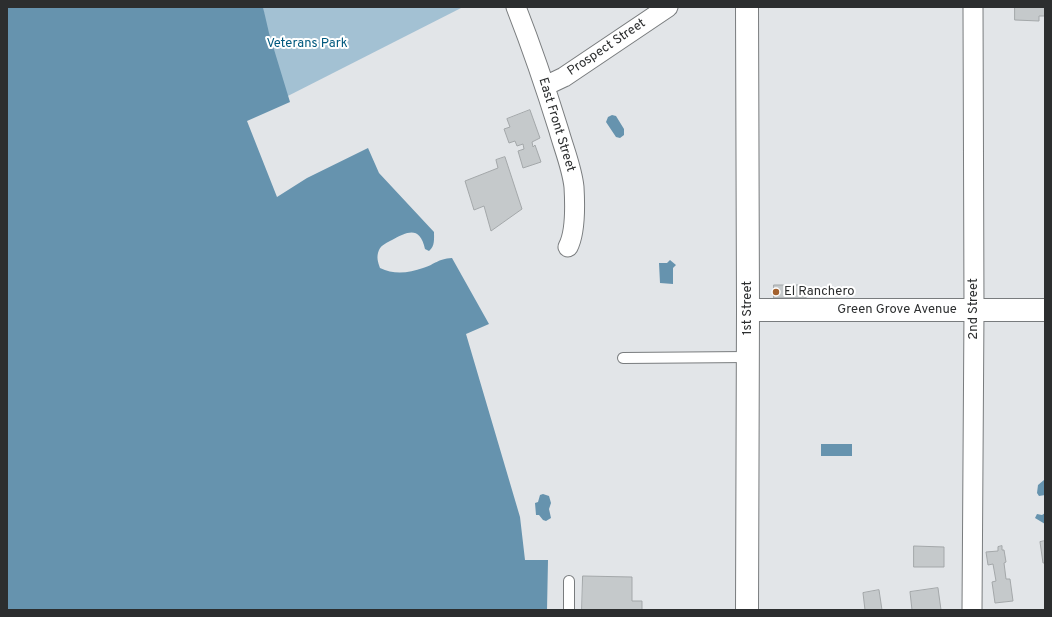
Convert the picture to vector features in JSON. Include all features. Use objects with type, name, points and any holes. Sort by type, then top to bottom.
[{"type":"main road","name":"1st Street","points":[[747,7],[747,610]]},
{"type":"main road","name":"Green Grove Avenue","points":[[748,310],[1045,310]]},
{"type":"street","name":"East Front Street","points":[[516,7],[545,86],[571,170],[574,187],[574,222],[571,241],[568,247]]},
{"type":"street","name":"Prospect Street","points":[[545,86],[564,77],[668,7]]},
{"type":"street","name":"2nd Street","points":[[972,610],[974,310],[973,7]]},
{"type":"lane","points":[[623,358],[748,357]]},
{"type":"lane","points":[[569,581],[569,610]]},
{"type":"green space","name":"Veterans Park","points":[[263,7],[463,7],[278,101]]},
{"type":"shaded area","points":[[7,7],[263,7],[269,33],[290,102],[247,121],[277,197],[307,178],[368,148],[379,173],[434,232],[433,245],[429,251],[425,249],[420,237],[413,232],[403,234],[385,244],[380,248],[378,253],[380,268],[391,272],[407,272],[423,268],[443,259],[452,258],[489,324],[466,334],[520,517],[525,560],[548,560],[547,610],[7,610]]},
{"type":"shaded area","points":[[612,115],[616,116],[624,129],[624,135],[620,138],[616,137],[606,122],[608,117]]},
{"type":"shaded area","points":[[670,260],[676,265],[673,268],[673,284],[660,283],[659,263],[667,263]]},
{"type":"shaded area","points":[[821,444],[852,444],[852,456],[821,456]]},
{"type":"shaded area","points":[[1044,480],[1045,495],[1039,496],[1037,493],[1038,485]]},
{"type":"shaded area","points":[[543,494],[549,496],[551,503],[549,509],[551,518],[546,521],[539,515],[536,515],[535,503],[538,502],[540,495]]},
{"type":"shaded area","points":[[1045,513],[1045,524],[1035,518],[1037,514],[1042,515]]},
{"type":"building","points":[[1015,7],[1045,7],[1045,16],[1039,16],[1039,21],[1015,20]]},
{"type":"building","points":[[530,110],[540,138],[532,142],[533,147],[535,145],[541,162],[523,168],[518,151],[524,149],[523,144],[517,146],[515,141],[509,143],[504,129],[510,127],[507,119]]},
{"type":"building","points":[[505,157],[522,209],[491,231],[484,206],[474,210],[465,181],[498,168],[496,160]]},
{"type":"building","points":[[774,285],[806,285],[806,298],[774,298]]},
{"type":"building","points":[[1045,541],[1045,563],[1043,563],[1040,542]]},
{"type":"building","points":[[914,546],[944,547],[944,567],[914,567]]},
{"type":"building","points":[[1002,546],[1006,562],[1004,563],[1006,579],[1010,579],[1013,601],[995,603],[992,582],[996,581],[993,564],[988,565],[986,552],[998,551],[998,547]]},
{"type":"building","points":[[583,576],[632,577],[632,601],[642,601],[642,610],[582,610]]},
{"type":"building","points":[[938,588],[941,610],[912,610],[910,592]]},
{"type":"building","points":[[879,590],[882,610],[865,610],[863,593]]},
{"type":"place","name":"El Ranchero","points":[[776,292]]}]
